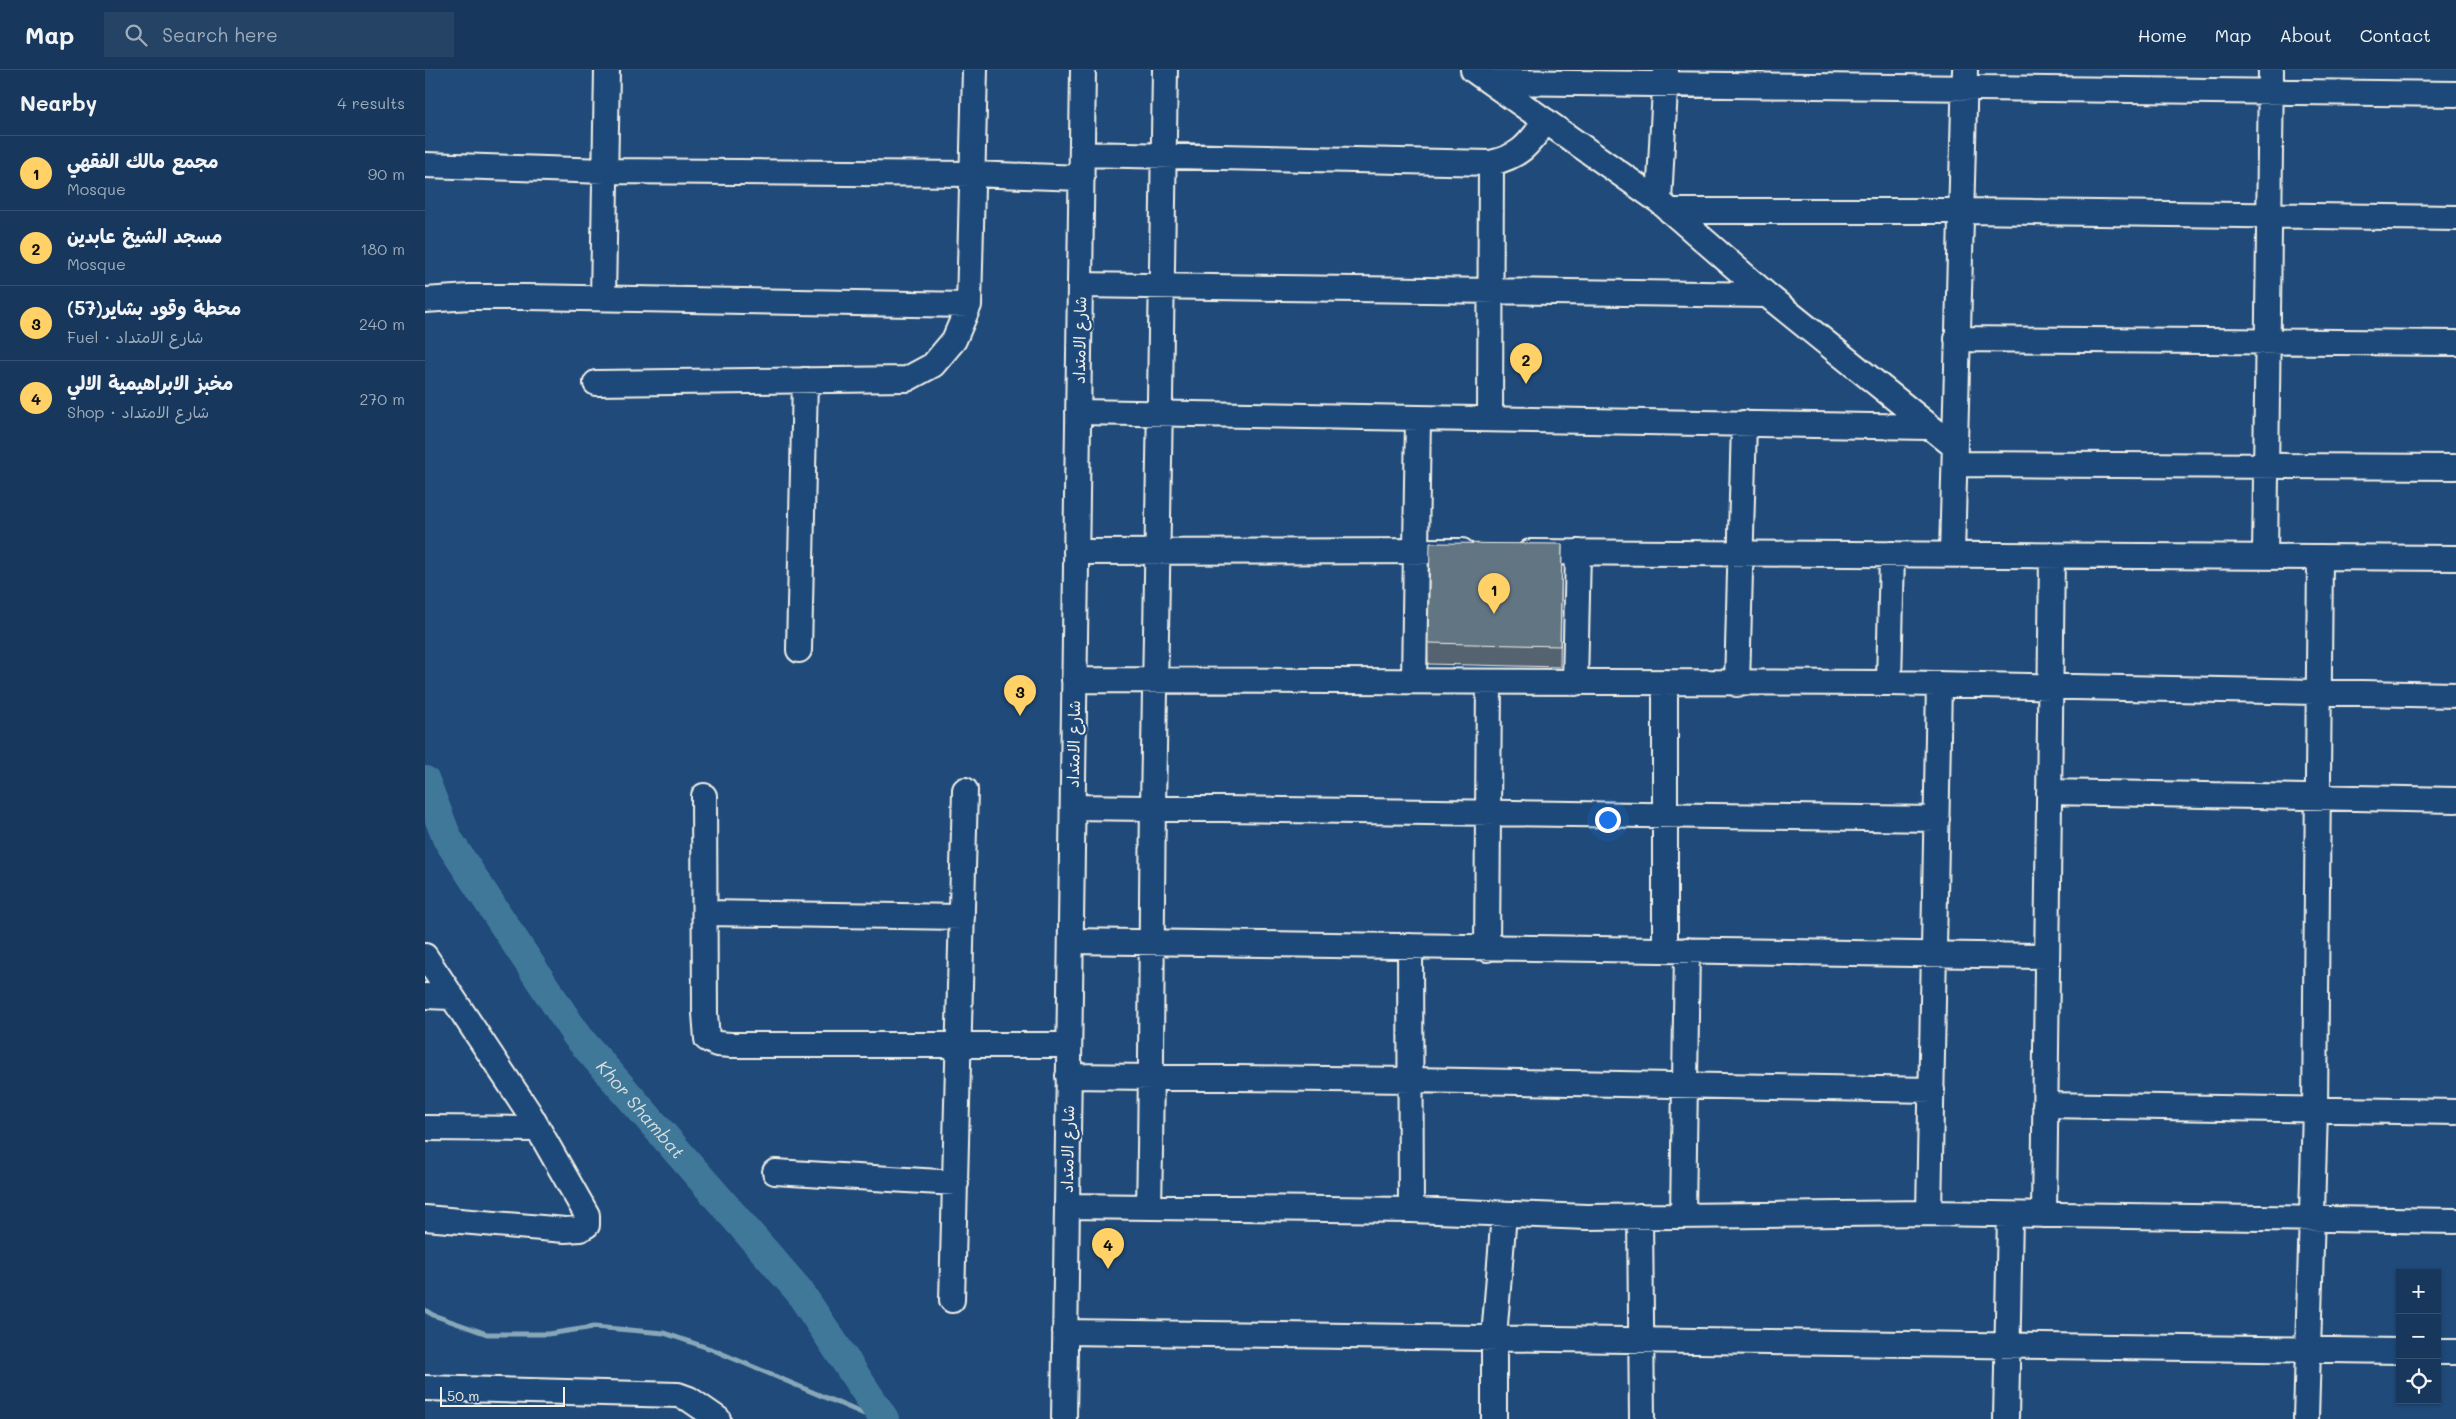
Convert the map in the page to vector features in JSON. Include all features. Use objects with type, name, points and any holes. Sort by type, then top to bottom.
[{"type":"street","points":[[603,298],[607,70]]},
{"type":"street","points":[[595,383],[907,379],[933,365],[954,340],[969,305],[975,70]]},
{"type":"street","name":"شارع الامتداد","points":[[1064,1419],[1083,70]]},
{"type":"street","points":[[1149,1206],[1154,941],[1153,808],[1161,415],[1161,285],[1165,70]]},
{"type":"street","points":[[1483,76],[2270,81],[2456,94]]},
{"type":"street","points":[[1483,76],[1664,206],[1767,295],[1928,427],[1955,455],[2266,466],[2456,467]]},
{"type":"street","points":[[1664,206],[1666,77]]},
{"type":"street","points":[[1952,554],[1965,79]]},
{"type":"street","points":[[2265,557],[2270,81]]},
{"type":"street","points":[[1082,154],[1491,163],[1510,159],[1522,150],[1546,121]]},
{"type":"street","points":[[1491,163],[1491,420]]},
{"type":"street","points":[[425,165],[605,171],[972,174],[1082,178]]},
{"type":"street","points":[[1664,206],[2456,218]]},
{"type":"street","points":[[1080,285],[1767,295]]},
{"type":"street","points":[[425,300],[470,297],[603,298],[969,305]]},
{"type":"street","points":[[1957,339],[2456,343]]},
{"type":"street","points":[[799,650],[805,380]]},
{"type":"street","points":[[1078,412],[1161,415],[1928,427]]},
{"type":"street","points":[[1414,680],[1418,418]]},
{"type":"street","points":[[1737,684],[1744,423]]},
{"type":"street","points":[[1076,552],[1483,551]]},
{"type":"street","points":[[1511,552],[2456,558]]},
{"type":"street","points":[[1575,683],[1578,552]]},
{"type":"street","points":[[1889,683],[1892,554]]},
{"type":"street","points":[[2044,1215],[2052,555]]},
{"type":"street","points":[[2306,1419],[2315,1110],[2321,557]]},
{"type":"street","points":[[1074,680],[1414,680],[1665,684],[1889,683],[2319,694],[2456,695]]},
{"type":"street","points":[[1487,949],[1489,682]]},
{"type":"street","points":[[1665,684],[1666,816],[1685,1084],[1683,1215]]},
{"type":"street","points":[[1929,1212],[1939,684]]},
{"type":"street","points":[[952,1300],[965,790]]},
{"type":"street","points":[[2049,792],[2456,800]]},
{"type":"street","points":[[704,796],[705,1030],[707,1039],[717,1044],[960,1043],[1069,1045]]},
{"type":"street","points":[[1073,807],[1937,818]]},
{"type":"street","points":[[706,913],[962,917]]},
{"type":"street","points":[[1071,941],[1154,941],[1487,949],[2047,956]]},
{"type":"street","points":[[1410,946],[1411,1210]]},
{"type":"street","points":[[425,956],[538,1128],[587,1215],[587,1225],[580,1229],[565,1230],[425,1218]]},
{"type":"street","points":[[425,996],[452,997]]},
{"type":"street","points":[[1069,1076],[1685,1084],[1932,1090]]},
{"type":"street","points":[[2045,1105],[2456,1112]]},
{"type":"street","points":[[425,1128],[538,1128]]},
{"type":"street","points":[[775,1172],[956,1183]]},
{"type":"street","points":[[1067,1206],[1411,1210],[1504,1214],[1640,1216],[1929,1212],[2010,1215],[2456,1221]]},
{"type":"street","points":[[1494,1419],[1494,1337],[1504,1214]]},
{"type":"street","points":[[2006,1419],[2010,1215]]},
{"type":"street","points":[[1640,1216],[1642,1419]]},
{"type":"street","points":[[1065,1332],[2396,1351]]},
{"type":"street","points":[[2441,1352],[2456,1352]]},
{"type":"street","points":[[425,1388],[678,1395],[689,1399],[718,1419]]},
{"type":"building","points":[[1430,543],[1562,544],[1560,646],[1428,643]]},
{"type":"waterway","name":"Khor Shambat","points":[[425,781],[447,838],[577,1036],[799,1291],[884,1419]]},
{"type":"waterway","points":[[425,1310],[433,1315],[487,1334],[548,1334],[594,1327],[664,1333],[711,1349],[876,1419]]},
{"type":"place","name":"مسجد الشيخ عابدين","points":[[1526,384]]},
{"type":"place","name":"مجمع مالك الفقهي","points":[[1494,614]]},
{"type":"place","name":"محطة وقود بشاير(57)","points":[[1020,716]]},
{"type":"place","name":"مخبز الابراهيمية الالي","points":[[1108,1269]]}]
